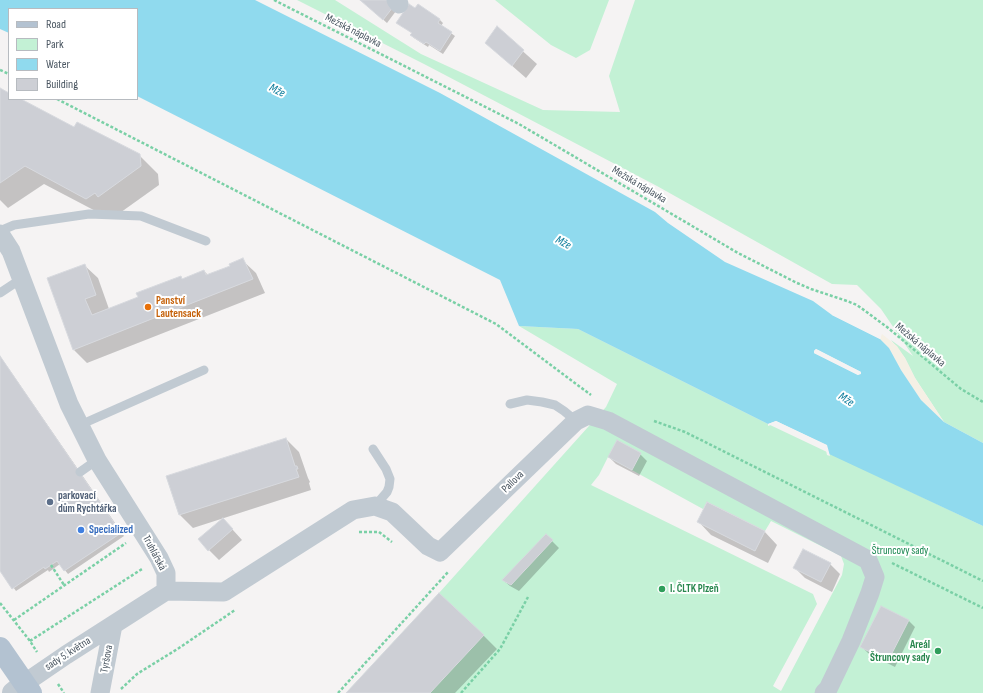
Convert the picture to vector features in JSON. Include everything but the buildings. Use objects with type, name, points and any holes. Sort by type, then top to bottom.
[{"type":"main road","points":[[0,648],[23,690]]},
{"type":"street","name":"Truhlářská","points":[[0,234],[11,251],[69,404],[97,460],[159,558],[166,573],[166,592]]},
{"type":"street","name":"Pallova","points":[[375,506],[392,512],[428,546],[440,552],[586,411]]},
{"type":"street","points":[[586,411],[608,421],[868,560],[874,577],[870,593],[830,692]]},
{"type":"street","points":[[166,592],[224,592],[353,510],[375,506]]},
{"type":"street","name":"sady 5. května","points":[[23,690],[113,625],[166,592]]},
{"type":"street","name":"Tyršova","points":[[100,693],[113,625]]},
{"type":"lane","points":[[0,231],[14,225],[89,214],[141,216],[206,241]]},
{"type":"lane","points":[[0,293],[21,279]]},
{"type":"lane","points":[[80,425],[204,370]]},
{"type":"lane","points":[[510,404],[527,400],[554,405],[564,411],[586,411]]},
{"type":"lane","points":[[373,449],[386,469],[390,479],[387,492],[375,506]]},
{"type":"lane","points":[[80,472],[97,460]]},
{"type":"path","name":"Mežská náplavka","points":[[274,0],[519,124],[738,253],[797,283],[847,300],[857,305],[887,327],[962,389],[983,402]]},
{"type":"path","points":[[59,100],[496,324],[586,411]]},
{"type":"path","points":[[650,420],[685,432],[983,581]]},
{"type":"path","points":[[14,620],[142,531]]},
{"type":"path","points":[[354,533],[361,531],[379,532],[394,544]]},
{"type":"path","points":[[0,602],[30,641],[159,558]]},
{"type":"path","points":[[885,560],[983,608]]},
{"type":"path","points":[[51,565],[64,585]]},
{"type":"path","points":[[461,693],[500,649],[528,597]]},
{"type":"path","points":[[119,693],[137,674],[238,609]]},
{"type":"green space","points":[[297,0],[335,0],[421,54],[543,110],[620,112],[609,76],[635,0],[983,0],[983,443],[944,422],[915,378],[905,358],[891,340],[913,356],[881,309],[857,285],[832,284],[657,186],[424,64]]},
{"type":"green space","points":[[495,0],[609,0],[590,50],[576,58],[551,45]]},
{"type":"green space","name":"Štruncovy sady","points":[[519,326],[578,329],[768,424],[983,526],[983,693],[346,693],[439,593],[606,407],[617,384]],"holes":[[[608,457],[703,509],[707,502],[765,531],[771,521],[841,556],[844,564],[842,575],[781,691],[773,686],[817,604],[813,594],[591,485],[599,475]]]},
{"type":"sand","points":[[882,334],[897,346],[915,378],[944,422],[921,400],[901,370],[889,348],[880,339]]},
{"type":"water","name":"Mže","points":[[0,0],[255,0],[440,93],[655,212],[668,223],[725,262],[813,301],[832,315],[880,339],[889,348],[901,370],[921,400],[944,422],[983,443],[983,526],[829,454],[826,445],[776,421],[768,424],[578,329],[519,326],[500,280],[138,97],[138,8],[8,8],[8,33],[0,29]],"holes":[[[816,349],[861,372],[858,375],[814,353],[814,351]]]},
{"type":"pier","points":[[833,313],[881,337],[880,339],[832,315]]},
{"type":"pier","points":[[816,349],[861,372],[861,374],[858,375],[814,353]]},
{"type":"pier","points":[[776,421],[827,445],[830,456],[827,455],[825,446],[776,423],[768,426],[768,424]]},
{"type":"place","name":"Panství Lautensack","points":[[148,307]]},
{"type":"place","name":"parkovací dům Rychtářka","points":[[50,502]]},
{"type":"place","name":"Specialized","points":[[81,530]]},
{"type":"place","name":"I. ČLTK Plzeň","points":[[662,589]]},
{"type":"place","name":"Areál Štruncovy sady","points":[[938,651]]}]
